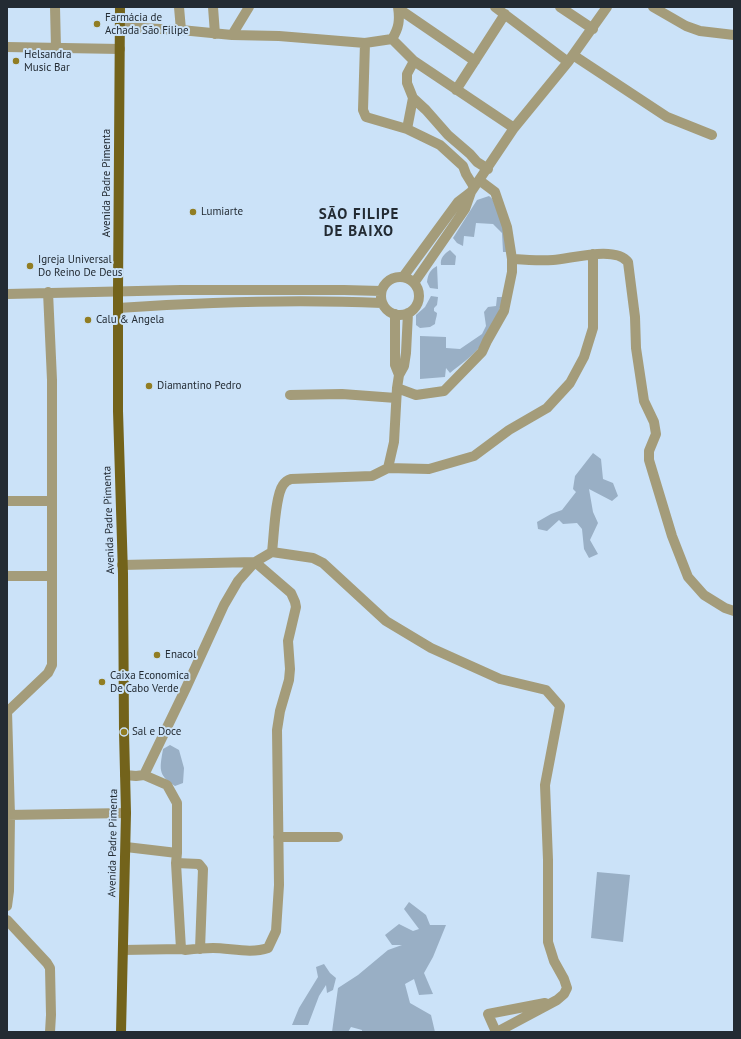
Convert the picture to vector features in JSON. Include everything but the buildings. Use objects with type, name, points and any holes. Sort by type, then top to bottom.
[{"type":"main road","name":"Avenida Padre Pimenta","points":[[120,7],[118,412],[126,813],[121,1032]]},
{"type":"street","points":[[55,7],[56,48]]},
{"type":"street","points":[[179,7],[181,30]]},
{"type":"street","points":[[213,7],[215,34]]},
{"type":"street","points":[[232,35],[249,7]]},
{"type":"street","points":[[495,7],[571,58],[667,116],[712,135]]},
{"type":"street","points":[[560,7],[593,29]]},
{"type":"street","points":[[403,277],[458,202],[475,186],[488,169],[514,128],[571,58],[608,7]]},
{"type":"street","points":[[653,7],[686,26],[700,31],[734,35]]},
{"type":"street","points":[[399,8],[475,61]]},
{"type":"street","points":[[392,39],[398,29],[400,19],[399,8]]},
{"type":"street","points":[[456,90],[505,14]]},
{"type":"street","points":[[120,27],[181,30],[232,35],[279,36],[366,43],[392,39]]},
{"type":"street","points":[[392,39],[414,61],[514,128]]},
{"type":"street","points":[[290,395],[396,393],[416,395],[444,391],[482,352],[504,311],[512,272],[512,259],[507,227],[495,192],[475,186],[466,174],[463,166],[440,145],[407,129],[366,117],[362,110],[366,43]]},
{"type":"street","points":[[7,47],[120,49]]},
{"type":"street","points":[[414,61],[408,74],[407,82],[413,98],[448,135],[488,169]]},
{"type":"street","points":[[407,129],[413,98]]},
{"type":"street","points":[[414,283],[466,209],[475,186]]},
{"type":"street","points":[[512,259],[555,260],[593,254],[618,255],[625,258],[628,262],[635,317],[636,348],[644,401],[654,422],[656,434],[649,451],[649,460],[672,536],[688,577],[704,595],[725,608],[734,611]]},
{"type":"street","points":[[272,552],[278,497],[283,485],[287,481],[291,479],[372,476],[388,468],[429,469],[474,456],[508,430],[547,408],[570,383],[584,357],[591,335],[593,328],[593,254]]},
{"type":"street","points":[[397,277],[403,277],[414,283],[418,293],[418,299],[416,305],[408,313],[402,315],[395,314],[390,312],[382,303],[381,291],[387,282],[397,277]]},
{"type":"street","points":[[7,294],[48,292],[381,291]]},
{"type":"street","points":[[7,906],[9,891],[7,712],[44,678],[52,665],[52,380],[48,292]]},
{"type":"street","points":[[118,308],[257,301],[382,303]]},
{"type":"street","points":[[388,468],[394,442],[396,393],[399,375],[404,366],[406,353],[408,313]]},
{"type":"street","points":[[395,314],[394,365],[399,375]]},
{"type":"street","points":[[7,501],[51,501]]},
{"type":"street","points":[[144,775],[224,605],[238,582],[255,562],[272,552],[314,558],[323,563],[386,621],[431,648],[500,679],[546,690],[560,706],[545,785],[548,860],[548,942],[554,961],[564,979],[567,988],[564,994],[557,1000],[497,1032],[488,1014],[557,1000]]},
{"type":"street","points":[[122,565],[255,562],[291,593],[296,607],[288,641],[290,669],[289,680],[280,711],[277,730],[279,885],[276,931],[268,948],[263,950],[213,948],[185,950],[123,950]]},
{"type":"street","points":[[7,576],[52,576]]},
{"type":"street","points":[[125,775],[144,775],[167,785],[177,803],[180,949]]},
{"type":"street","points":[[8,815],[126,813]]},
{"type":"street","points":[[278,837],[338,837]]},
{"type":"street","points":[[126,847],[199,864],[203,869],[200,949]]},
{"type":"street","points":[[7,920],[50,968],[51,1015],[49,1032]]},
{"type":"shaded area","points":[[489,196],[497,206],[504,230],[507,252],[503,252],[502,233],[493,224],[476,223],[474,237],[464,236],[463,246],[457,243],[453,238],[477,200]]},
{"type":"shaded area","points":[[450,250],[456,256],[455,265],[441,265],[443,256]]},
{"type":"shaded area","points":[[437,266],[438,289],[430,288],[427,282],[428,277],[430,272]]},
{"type":"shaded area","points":[[431,296],[438,297],[437,305],[434,308],[434,311],[437,313],[435,324],[430,327],[420,328],[416,325],[416,315],[425,307]]},
{"type":"shaded area","points":[[497,297],[503,297],[497,315],[486,339],[476,351],[450,373],[446,368],[445,377],[420,379],[420,336],[446,337],[446,348],[460,349],[482,334],[486,326],[484,312],[488,307],[496,306]]},
{"type":"shaded area","points":[[593,453],[601,459],[603,479],[613,483],[618,496],[612,501],[589,489],[593,512],[598,523],[590,540],[598,554],[589,558],[584,549],[582,529],[577,523],[563,524],[559,520],[547,531],[538,529],[537,522],[562,510],[576,492],[573,489],[575,476]]},
{"type":"shaded area","points":[[170,745],[179,750],[184,768],[183,783],[175,786],[165,778],[161,770],[163,749]]},
{"type":"shaded area","points":[[597,872],[630,875],[623,942],[591,938]]},
{"type":"shaded area","points":[[409,902],[426,915],[430,925],[446,925],[433,957],[424,973],[433,994],[419,995],[414,979],[405,984],[410,1003],[431,1015],[435,1032],[362,1032],[362,1030],[351,1027],[348,1032],[332,1032],[338,988],[358,975],[388,950],[402,945],[392,945],[385,935],[399,924],[413,931],[419,929],[404,909]]},
{"type":"shaded area","points":[[324,964],[330,973],[336,978],[333,990],[327,993],[326,985],[319,996],[308,1025],[292,1025],[299,1008],[318,977],[316,967]]},
{"type":"place","name":"Farmácia de Achada São Filipe","points":[[97,24]]},
{"type":"place","name":"Helsandra Music Bar","points":[[16,61]]},
{"type":"place","name":"Lumiarte","points":[[193,212]]},
{"type":"place","name":"Igreja Universal Do Reino De Deus","points":[[30,266]]},
{"type":"place","name":"Calu & Angela","points":[[88,320]]},
{"type":"place","name":"Diamantino Pedro","points":[[149,386]]},
{"type":"place","name":"Enacol","points":[[157,655]]},
{"type":"place","name":"Caixa Economica De Cabo Verde","points":[[102,682]]},
{"type":"place","name":"Sal e Doce","points":[[124,732]]},
{"type":"district","name":"SÃO FILIPE DE BAIXO","points":[[359,224]]}]
